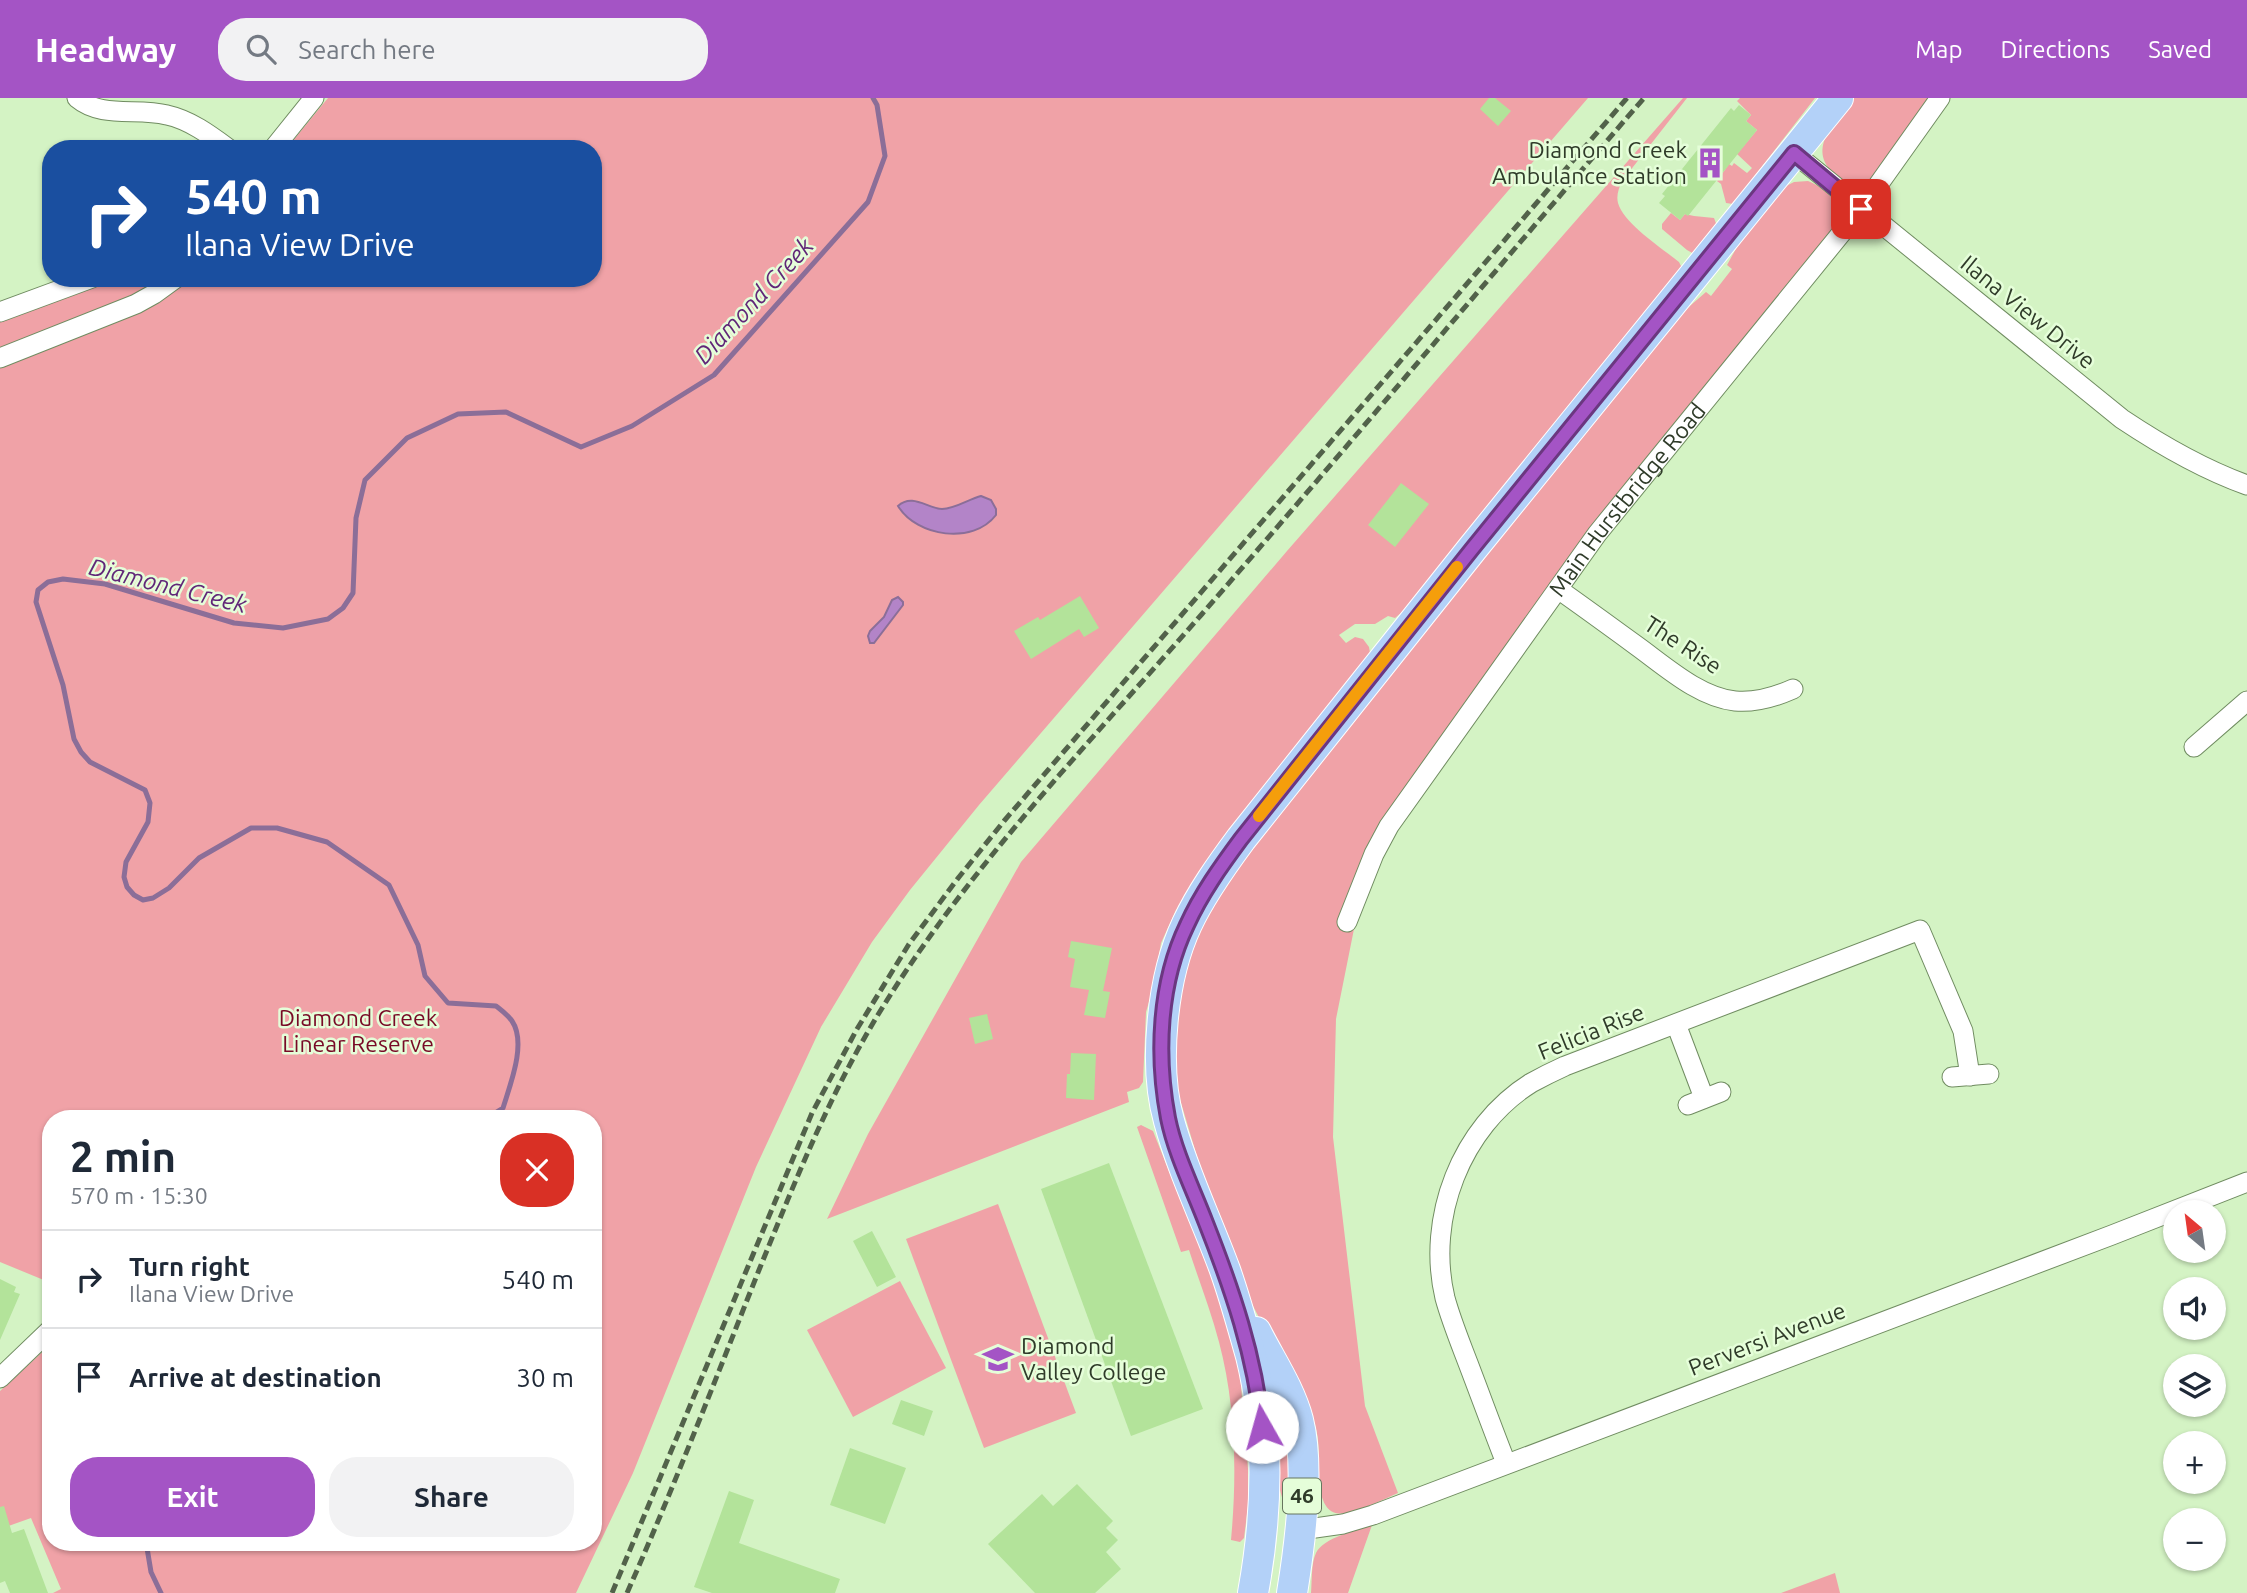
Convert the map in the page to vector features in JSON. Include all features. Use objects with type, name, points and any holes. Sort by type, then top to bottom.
[{"type":"main road","name":"46","points":[[1253,1593],[1263,1534],[1263,1443],[1260,1411],[1251,1357],[1225,1272],[1168,1119],[1162,1049],[1165,1006],[1175,954],[1186,926],[1220,868],[1241,839],[1838,98]]},
{"type":"main road","name":"46","points":[[1225,1272],[1284,1387],[1297,1419],[1302,1467],[1301,1530],[1292,1593]]},
{"type":"main road","points":[[1263,1534],[1301,1530]]},
{"type":"street","points":[[77,98],[104,111],[147,111],[169,115],[207,132],[217,140]]},
{"type":"street","points":[[280,140],[314,98]]},
{"type":"street","name":"Main Hurstbridge Road","points":[[1347,922],[1374,854],[1389,825],[1558,589],[1612,515],[1861,209],[1940,98]]},
{"type":"street","name":"Ilana View Drive","points":[[1794,153],[2122,419],[2193,462],[2247,485]]},
{"type":"street","points":[[0,312],[68,287]]},
{"type":"street","points":[[0,358],[136,304],[160,287]]},
{"type":"street","name":"The Rise","points":[[1558,589],[1679,676],[1713,695],[1750,701],[1793,689]]},
{"type":"street","points":[[2194,747],[2247,701]]},
{"type":"street","name":"Felicia Rise","points":[[1506,1463],[1451,1317],[1441,1275],[1440,1234],[1443,1214],[1458,1170],[1480,1131],[1498,1111],[1530,1084],[1565,1066],[1920,930],[1963,1031],[1971,1075]]},
{"type":"street","points":[[1676,1024],[1704,1098]]},
{"type":"street","name":"Perversi Avenue","points":[[1301,1530],[1355,1521],[2062,1255],[2247,1182]]},
{"type":"street","points":[[0,1378],[42,1338]]},
{"type":"green space","name":"Diamond Creek Linear Reserve","points":[[328,98],[1588,98],[979,805],[872,942],[821,1027],[756,1167],[633,1473],[602,1538],[602,1110],[42,1110],[42,1279],[0,1262],[0,318],[84,287],[602,287],[602,140],[293,140]]},
{"type":"green space","points":[[1683,98],[1687,98],[1622,181],[1617,197],[1628,219],[1679,262],[1682,268],[1407,608],[1395,618],[1388,616],[1375,624],[1355,624],[1339,635],[1346,643],[1355,637],[1363,639],[1370,653],[1176,910],[1161,943],[1146,1012],[1143,1082],[1139,1088],[1127,1092],[1129,1102],[827,1219],[868,1134],[1021,862],[1287,551]]},
{"type":"green space","points":[[1740,98],[1815,98],[1733,204],[1726,203],[1721,184],[1717,181],[1729,164],[1732,166],[1734,163],[1747,173],[1752,168],[1737,154],[1757,130],[1746,121],[1751,115],[1737,101]]},
{"type":"green space","points":[[1853,98],[1931,98],[1869,184],[1860,186],[1849,184],[1838,177],[1823,157],[1823,147],[1831,127]]},
{"type":"green space","points":[[1808,181],[1821,188],[1836,203],[1840,222],[1435,747],[1340,924],[1354,929],[1336,1019],[1333,1137],[1365,1406],[1398,1493],[1359,1510],[1335,1513],[1327,1507],[1320,1487],[1315,1425],[1252,1304],[1198,1160],[1179,1096],[1175,1037],[1180,994],[1193,942],[1225,880],[1676,318],[1706,292],[1711,296],[1732,269],[1727,265],[1748,227],[1782,188],[1794,182]]},
{"type":"green space","points":[[1671,213],[1680,220],[1685,214],[1714,218],[1717,226],[1694,254],[1662,229],[1662,224]]},
{"type":"green space","points":[[1141,1125],[1153,1131],[1199,1239],[1238,1350],[1248,1469],[1248,1506],[1244,1538],[1240,1542],[1231,1540],[1234,1441],[1225,1366],[1209,1307],[1189,1250],[1181,1252],[1137,1127]]},
{"type":"green space","points":[[998,1204],[1076,1413],[984,1448],[906,1239]]},
{"type":"green space","points":[[900,1281],[946,1368],[853,1417],[807,1330]]},
{"type":"green space","points":[[42,1352],[42,1544],[31,1518],[0,1529],[0,1391]]},
{"type":"green space","points":[[1257,1358],[1290,1428],[1288,1492],[1283,1501],[1274,1468]]},
{"type":"green space","points":[[1372,1525],[1348,1593],[1311,1593],[1313,1562],[1320,1548],[1341,1535]]},
{"type":"green space","points":[[45,1551],[596,1551],[576,1593],[53,1593],[61,1589]]},
{"type":"green space","points":[[1835,1573],[1840,1593],[1781,1593]]},
{"type":"shaded area","points":[[981,496],[991,500],[996,515],[974,531],[960,534],[931,530],[918,525],[898,506],[903,502],[914,501],[947,509]]},
{"type":"shaded area","points":[[898,597],[903,605],[874,643],[870,643],[870,631],[884,617],[892,600]]},
{"type":"building","points":[[1489,98],[1495,98],[1511,111],[1498,126],[1480,109]]},
{"type":"building","name":"Diamond Creek Ambulance Station","points":[[1739,105],[1751,115],[1746,121],[1757,130],[1688,216],[1685,214],[1680,220],[1659,203],[1665,196],[1662,194],[1731,108],[1734,111]]},
{"type":"building","points":[[1401,483],[1429,504],[1395,547],[1368,525]]},
{"type":"building","points":[[1080,596],[1099,628],[1084,637],[1079,629],[1031,659],[1014,631],[1038,617],[1040,620]]},
{"type":"building","points":[[1071,941],[1112,948],[1103,991],[1110,992],[1105,1018],[1084,1015],[1089,990],[1070,987],[1075,959],[1068,957]]},
{"type":"building","points":[[987,1014],[993,1039],[975,1044],[969,1018]]},
{"type":"building","points":[[1071,1053],[1096,1054],[1094,1100],[1066,1098]]},
{"type":"building","points":[[1109,1163],[1203,1409],[1131,1436],[1041,1189]]},
{"type":"building","points":[[872,1231],[896,1277],[877,1287],[853,1241]]},
{"type":"building","points":[[0,1279],[16,1287],[14,1292],[20,1294],[0,1340]]},
{"type":"building","points":[[901,1400],[933,1411],[924,1436],[892,1424]]},
{"type":"building","points":[[850,1448],[906,1468],[885,1524],[830,1505]]},
{"type":"building","points":[[1077,1484],[1113,1521],[1106,1528],[1118,1540],[1106,1552],[1121,1569],[1095,1593],[1035,1593],[988,1544],[1042,1494],[1053,1506]]},
{"type":"building","points":[[729,1491],[754,1500],[739,1543],[840,1579],[835,1593],[712,1593],[694,1587]]},
{"type":"building","points":[[4,1506],[12,1533],[24,1529],[48,1593],[10,1593],[5,1581],[0,1583],[0,1507]]},
{"type":"waterway","name":"Diamond Creek","points":[[500,1110],[503,1108],[518,1052],[516,1030],[512,1021],[496,1006],[448,1003],[425,976],[418,945],[389,885],[327,842],[277,828],[251,828],[199,858],[169,888],[153,898],[143,900],[134,895],[127,887],[124,877],[126,862],[148,822],[150,803],[145,790],[90,762],[74,739],[63,685],[36,602],[38,590],[48,582],[63,579],[105,584],[234,623],[283,628],[328,619],[343,608],[353,593],[356,518],[365,480],[407,438],[458,414],[506,412],[581,447],[632,426],[714,375],[868,202],[885,156],[877,105],[873,98]]},
{"type":"waterway","name":"Diamond Creek","points":[[148,1551],[151,1572],[161,1593]]},
{"type":"railway","points":[[612,1593],[812,1113],[857,1029],[909,944],[1004,821],[1627,98]]},
{"type":"railway","points":[[627,1593],[816,1134],[865,1036],[919,952],[956,901],[1035,803],[1258,550],[1644,98]]},
{"type":"slow traffic","points":[[1259,816],[1457,567]]},
{"type":"place","name":"Diamond Creek Ambulance Station","points":[[1710,163]]},
{"type":"place","name":"Diamond Valley College","points":[[998,1359]]},
{"type":"route","points":[[1262,1427],[1251,1357],[1231,1291],[1168,1119],[1162,1072],[1163,1025],[1167,987],[1175,954],[1186,926],[1201,898],[1241,839],[1472,549],[1794,153],[1861,209]]}]
